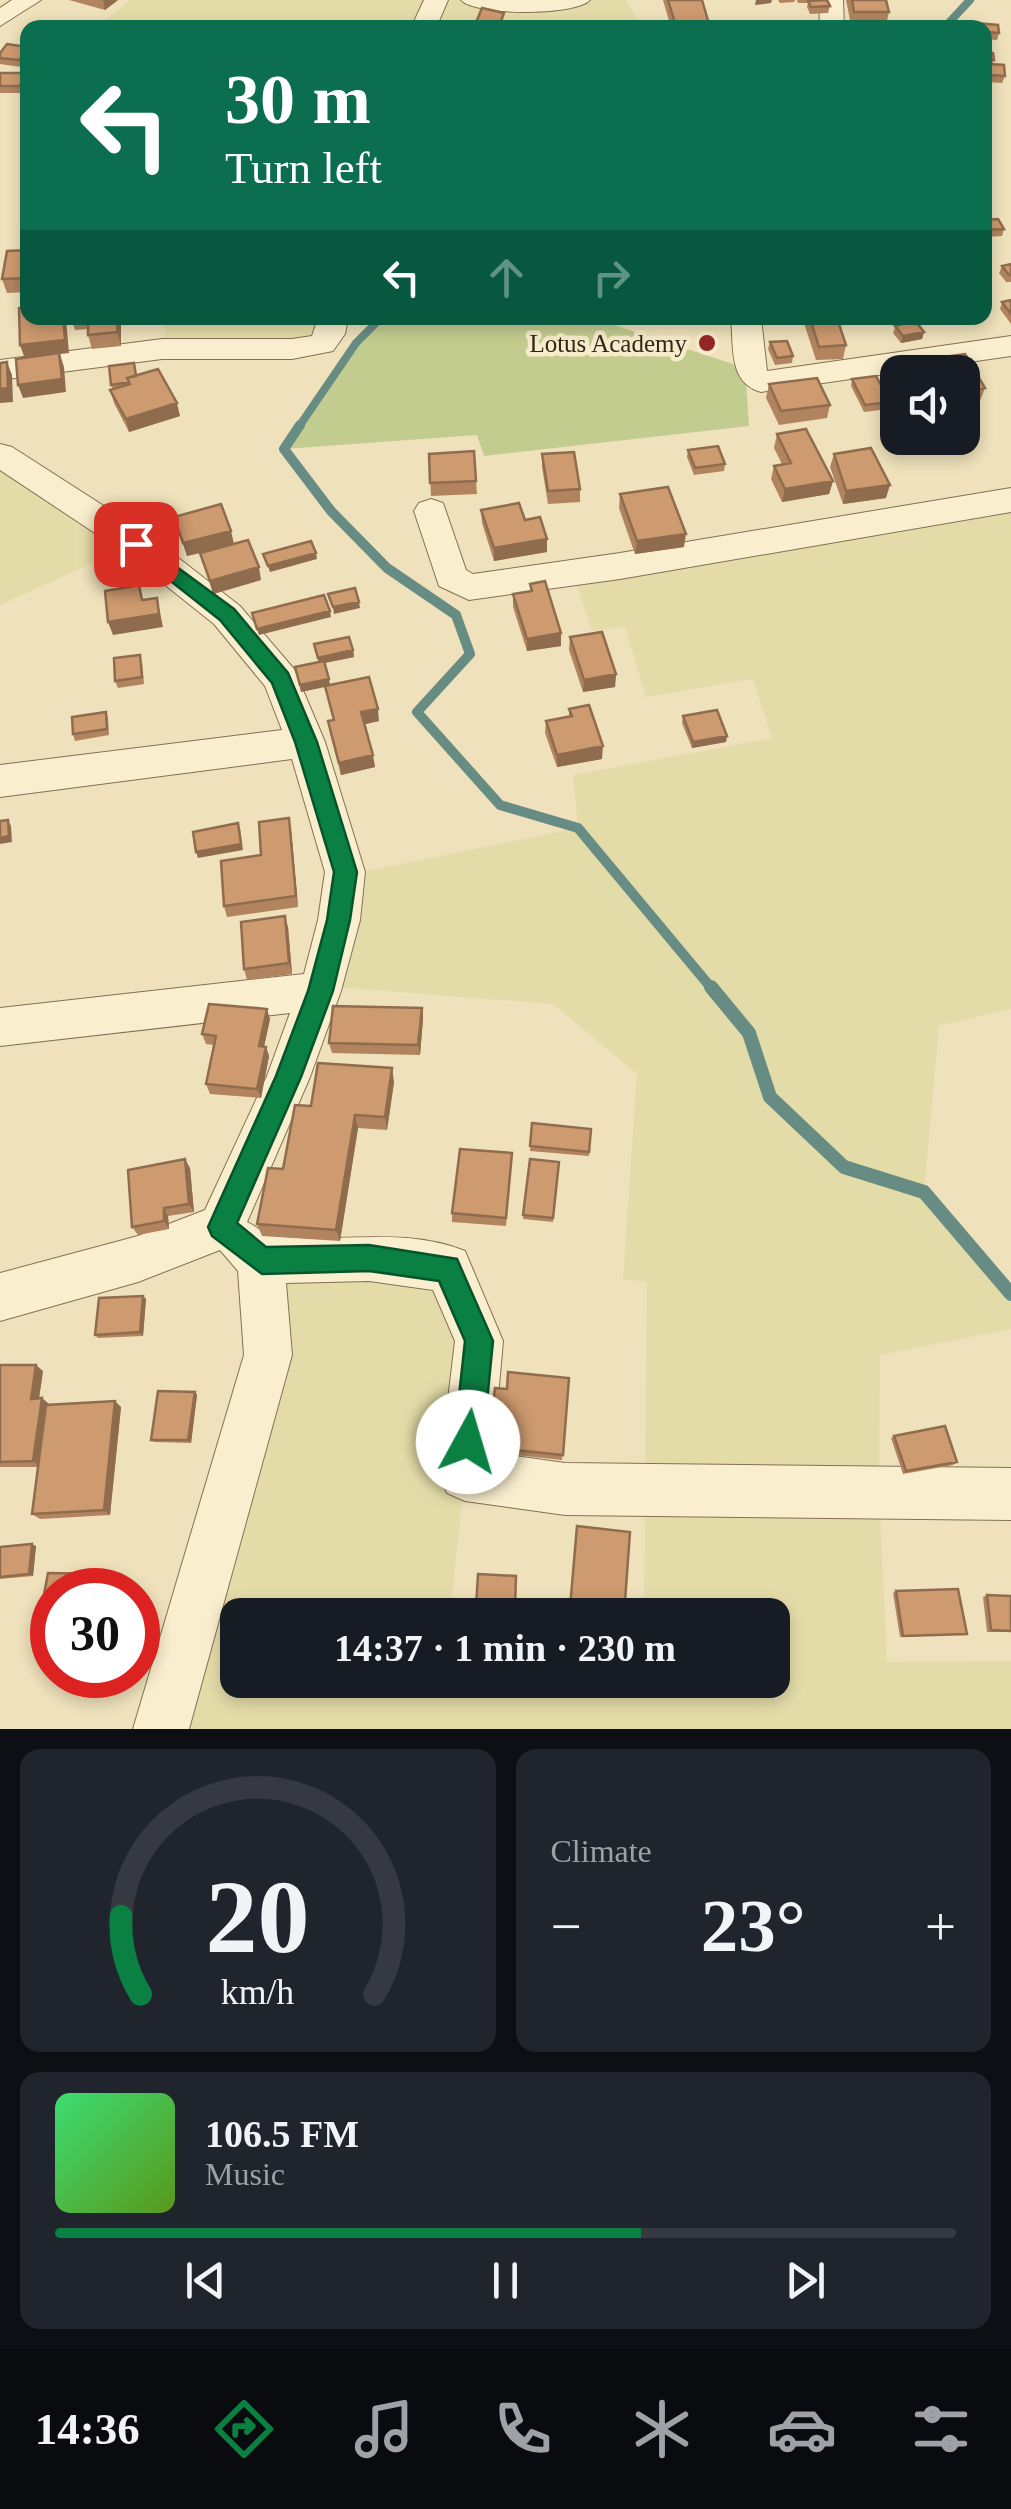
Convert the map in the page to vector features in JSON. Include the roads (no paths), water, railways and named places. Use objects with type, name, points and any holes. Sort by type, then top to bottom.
[{"type":"street","points":[[472,0],[512,5],[578,0]]},
{"type":"street","points":[[0,18],[20,1]]},
{"type":"street","points":[[0,370],[162,349],[292,349],[322,344],[332,325]]},
{"type":"street","points":[[747,325],[752,375],[761,382],[1011,346]]},
{"type":"street","points":[[0,455],[136,544],[227,614],[280,679],[306,742],[345,872],[338,920],[320,991],[288,1077],[221,1227],[138,1260],[0,1297]]},
{"type":"street","points":[[431,511],[452,577],[469,587],[639,563],[1011,500]]},
{"type":"street","points":[[0,781],[306,742]]},
{"type":"street","points":[[0,1027],[320,991]]},
{"type":"street","points":[[221,1227],[262,1260],[369,1258],[448,1268],[479,1341],[465,1475],[566,1488],[1011,1494]]},
{"type":"street","points":[[161,1729],[268,1354],[262,1260]]},
{"type":"waterway","points":[[951,20],[970,0]]},
{"type":"waterway","points":[[298,428],[356,343],[374,325]]},
{"type":"waterway","points":[[298,428],[284,449],[331,511],[387,568],[456,615],[470,654],[417,712],[500,805],[578,828],[713,990]]},
{"type":"waterway","points":[[711,987],[749,1033],[770,1097],[844,1167],[924,1192],[1011,1294]]},
{"type":"place","name":"Lotus Academy","points":[[707,343]]}]
